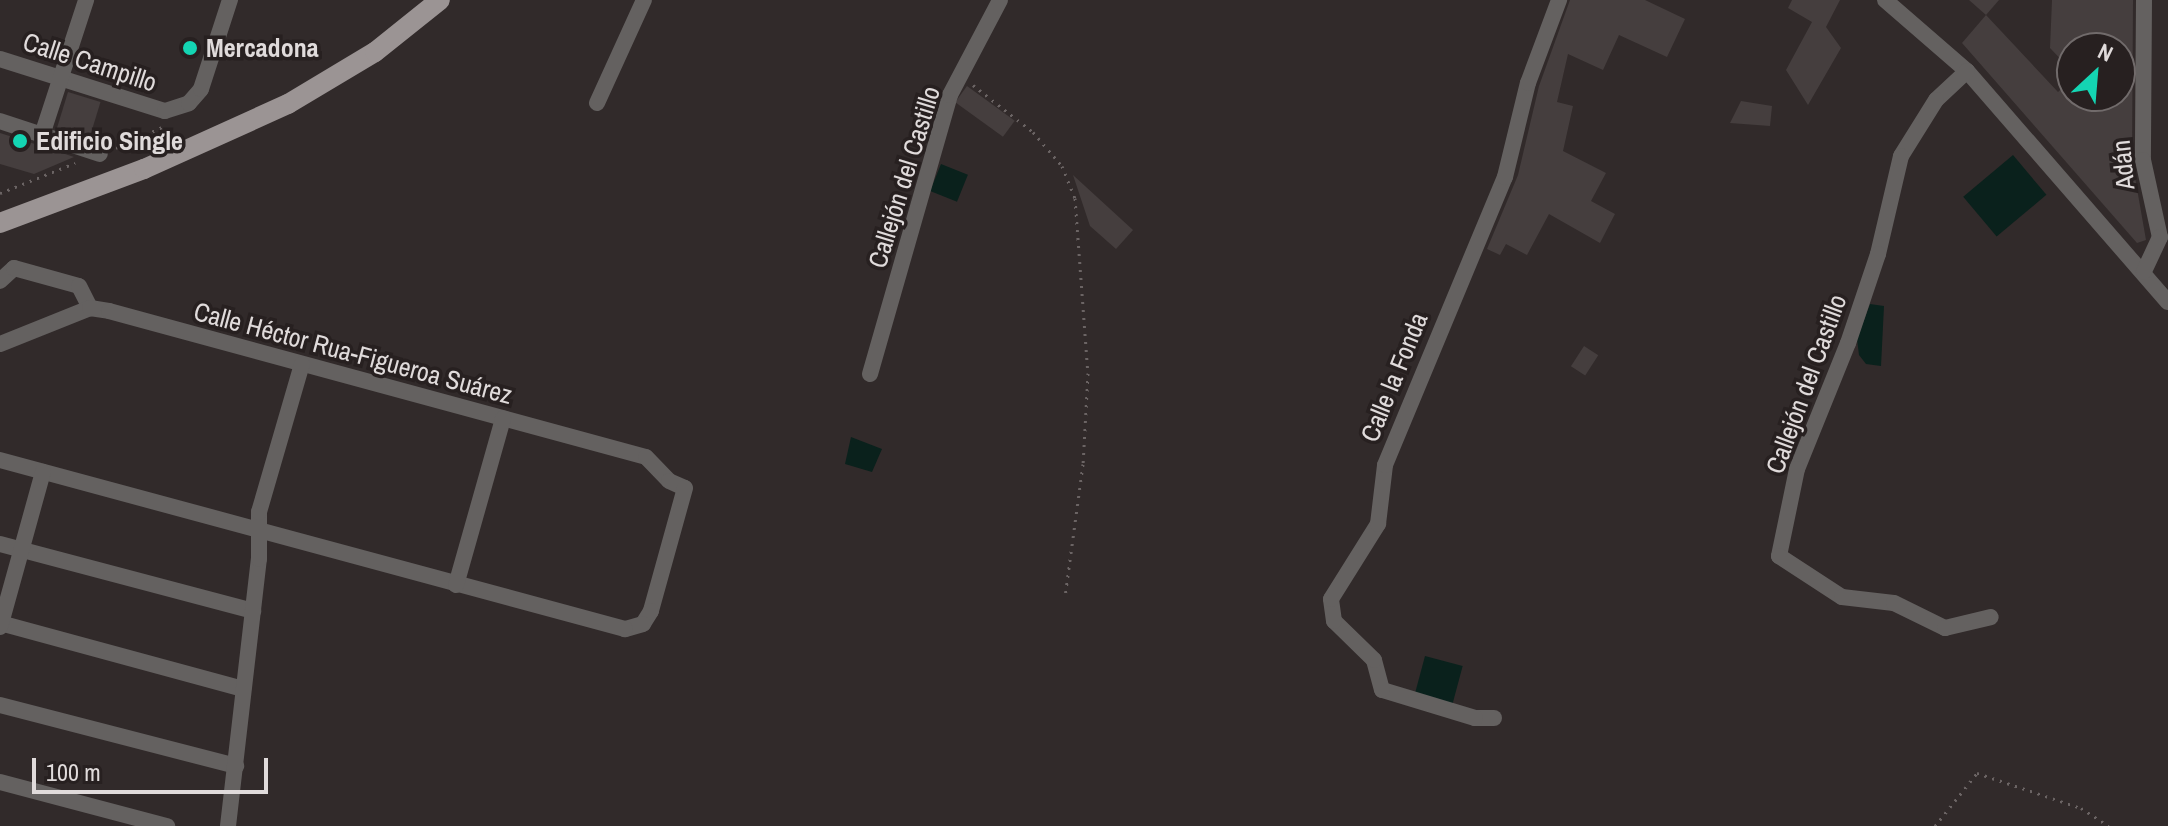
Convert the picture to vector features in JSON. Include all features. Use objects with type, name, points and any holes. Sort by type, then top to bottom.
[{"type":"main road","points":[[0,223],[144,169],[288,104],[375,52],[440,0]]},
{"type":"street","points":[[42,135],[86,0]]},
{"type":"street","name":"Calle Campillo","points":[[0,59],[165,111],[189,103],[201,89],[230,0]]},
{"type":"street","points":[[597,103],[644,0]]},
{"type":"street","name":"Callejón del Castillo","points":[[870,374],[960,76],[1000,0]]},
{"type":"street","name":"Calle la Fonda","points":[[1494,718],[1475,718],[1382,690],[1374,660],[1334,621],[1331,599],[1378,524],[1385,465],[1505,177],[1528,83],[1559,0]]},
{"type":"street","points":[[1885,0],[1967,71],[2168,302]]},
{"type":"street","name":"Adán","points":[[2144,0],[2143,160],[2160,237],[2144,272]]},
{"type":"street","name":"Callejón del Castillo","points":[[1967,71],[1936,100],[1901,156],[1878,254],[1848,343],[1797,469],[1779,556],[1842,597],[1894,603],[1945,628],[1991,617]]},
{"type":"street","points":[[0,121],[100,154]]},
{"type":"street","points":[[0,281],[14,268],[79,286],[90,308],[0,344]]},
{"type":"street","name":"Calle Héctor Rua-Figueroa Suárez","points":[[90,308],[646,457],[669,481],[685,488],[651,611],[643,624],[625,629],[456,585]]},
{"type":"street","points":[[228,826],[253,611],[257,531],[302,364]]},
{"type":"street","points":[[0,460],[456,585],[503,419]]},
{"type":"street","points":[[43,472],[0,625],[243,689]]},
{"type":"street","points":[[0,544],[253,611]]},
{"type":"street","points":[[0,705],[236,766]]},
{"type":"street","points":[[0,782],[167,826]]},
{"type":"path","points":[[960,76],[1003,104],[1033,132],[1062,166],[1075,198],[1088,373],[1083,464],[1065,598]]},
{"type":"path","points":[[1935,826],[1977,773],[2081,808],[2109,826]]},
{"type":"shaded area","points":[[2013,155],[2046,195],[1997,237],[1963,197]]},
{"type":"shaded area","points":[[941,164],[968,175],[957,202],[930,191]]},
{"type":"shaded area","points":[[1870,304],[1884,306],[1881,366],[1866,364],[1859,355],[1857,339]]},
{"type":"shaded area","points":[[851,437],[882,449],[872,472],[845,464]]},
{"type":"shaded area","points":[[1425,656],[1463,666],[1453,704],[1415,694]]},
{"type":"building","points":[[1570,0],[1645,0],[1685,19],[1667,57],[1619,35],[1603,70],[1568,54],[1557,102],[1573,106],[1563,151],[1606,173],[1591,201],[1615,214],[1600,243],[1549,214],[1527,255],[1506,244],[1500,255],[1487,249],[1518,175],[1539,86]]},
{"type":"building","points":[[1792,0],[1840,0],[1826,27],[1841,48],[1808,105],[1786,70],[1812,22],[1788,8]]},
{"type":"building","points":[[1969,0],[1999,0],[1986,15]]},
{"type":"building","points":[[2052,0],[2133,0],[2133,32],[2056,32],[2056,54],[2050,48]]},
{"type":"building","points":[[1986,15],[2056,90],[2056,112],[2132,112],[2132,160],[2146,240],[2137,243],[1962,43]]},
{"type":"building","points":[[967,86],[1015,121],[1003,137],[955,102]]},
{"type":"building","points":[[68,92],[101,102],[89,138],[57,128]]},
{"type":"building","points":[[1741,101],[1772,106],[1770,126],[1730,123]]},
{"type":"building","name":"Edificio Single","points":[[0,133],[74,157],[34,174],[0,164]]},
{"type":"building","points":[[1073,175],[1133,230],[1116,249],[1090,226]]},
{"type":"building","points":[[1584,346],[1598,355],[1585,375],[1571,366]]},
{"type":"place","name":"Mercadona","points":[[190,48]]},
{"type":"place","name":"Edificio Single","points":[[20,141]]}]
